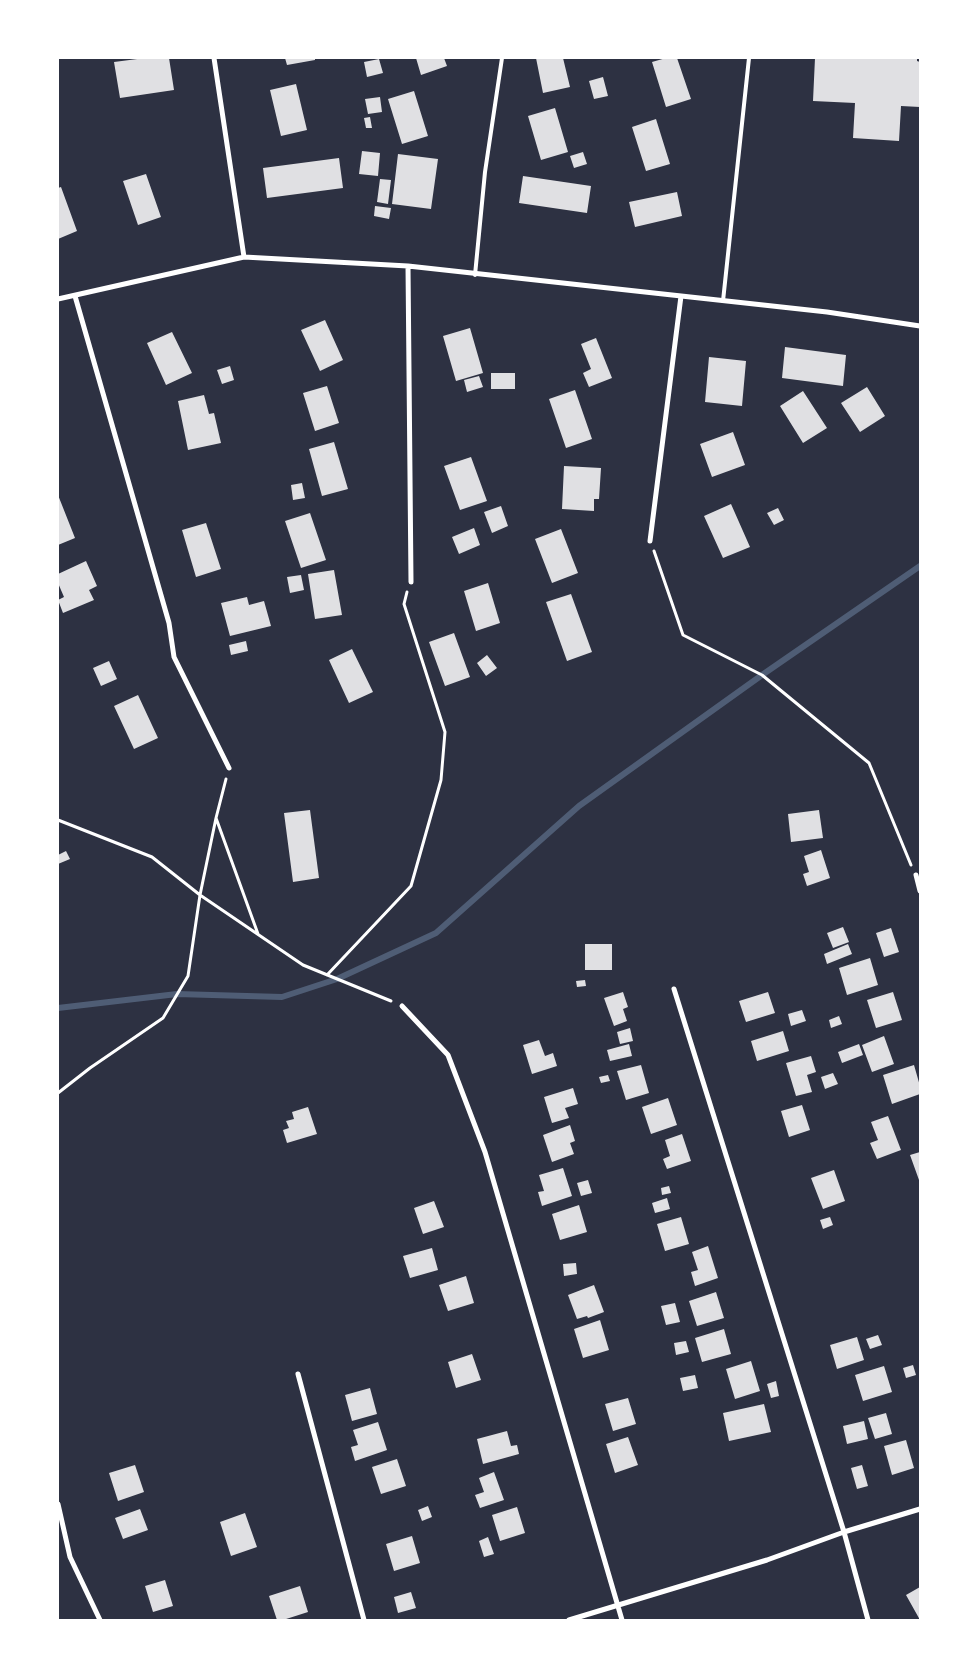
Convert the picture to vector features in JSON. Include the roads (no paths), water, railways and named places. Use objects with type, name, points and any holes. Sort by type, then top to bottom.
[{"type":"street","points":[[214,58],[244,257]]},
{"type":"street","points":[[58,299],[244,257],[408,266],[475,275],[827,312],[920,326]]},
{"type":"street","points":[[408,266],[411,582]]},
{"type":"street","points":[[75,296],[169,623],[174,657],[229,768]]},
{"type":"street","points":[[650,541],[681,296]]},
{"type":"street","points":[[916,875],[920,891]]},
{"type":"street","points":[[674,989],[844,1532],[868,1620]]},
{"type":"street","points":[[402,1006],[448,1055],[485,1152],[622,1620]]},
{"type":"street","points":[[298,1374],[364,1620]]},
{"type":"street","points":[[58,1504],[70,1557],[100,1620]]},
{"type":"street","points":[[569,1620],[767,1560],[844,1532],[920,1509]]},
{"type":"lane","points":[[475,275],[485,172],[502,58]]},
{"type":"lane","points":[[723,301],[749,58]]},
{"type":"waterway","points":[[58,1008],[177,994],[282,997],[337,979],[436,933],[579,806],[762,675],[920,566]]}]
